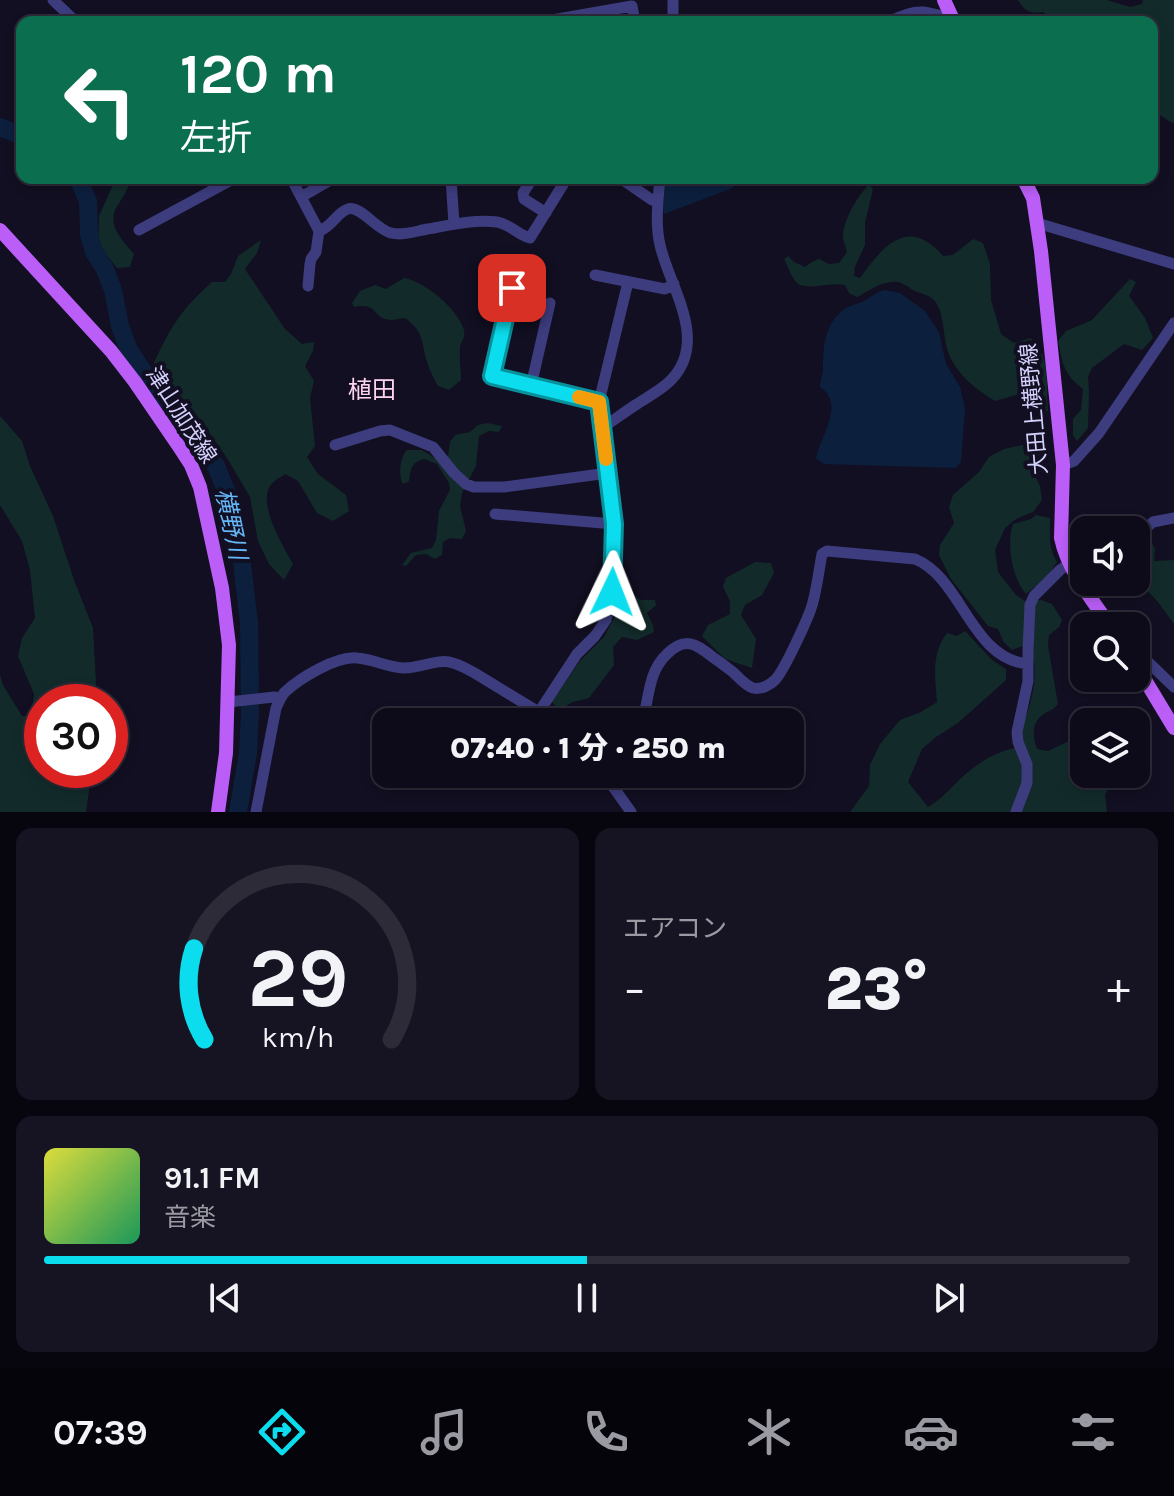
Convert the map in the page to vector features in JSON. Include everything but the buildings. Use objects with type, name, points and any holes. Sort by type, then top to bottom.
[{"type":"main road","name":"大田上横野線","points":[[1026,184],[1033,198],[1037,223],[1063,465],[1061,538],[1069,560],[1101,612]]},
{"type":"main road","name":"津山加茂線","points":[[0,230],[111,351],[191,465],[203,498],[222,588],[234,702],[218,812]]},
{"type":"main road","points":[[1150,688],[1174,728]]},
{"type":"street","points":[[53,0],[70,16]]},
{"type":"street","points":[[575,16],[632,6],[634,16]]},
{"type":"street","points":[[904,16],[914,12],[939,16]]},
{"type":"street","points":[[139,230],[224,184]]},
{"type":"street","points":[[294,184],[319,231],[308,286]]},
{"type":"street","points":[[301,197],[324,184]]},
{"type":"street","points":[[451,184],[454,224]]},
{"type":"street","points":[[529,184],[523,193],[524,199],[546,213]]},
{"type":"street","points":[[319,231],[352,208],[391,233],[402,234],[479,221],[506,224],[530,238],[563,184]]},
{"type":"street","points":[[629,184],[652,200],[658,200]]},
{"type":"street","points":[[602,428],[672,379],[682,364],[686,349],[686,326],[680,299],[657,231],[659,184]]},
{"type":"street","points":[[1037,223],[1174,264]]},
{"type":"street","points":[[595,275],[665,289],[674,284]]},
{"type":"street","points":[[542,708],[577,654],[606,620],[612,592],[614,524],[599,402],[628,282]]},
{"type":"street","points":[[512,288],[492,376],[599,402]]},
{"type":"street","points":[[531,386],[550,303]]},
{"type":"street","points":[[1063,465],[1074,461],[1099,433],[1174,323]]},
{"type":"street","points":[[335,445],[390,430],[433,447],[454,473],[474,487],[504,487],[608,473]]},
{"type":"street","points":[[495,514],[614,524]]},
{"type":"street","points":[[1150,525],[1174,518]]},
{"type":"street","points":[[646,708],[649,684],[657,665],[668,652],[682,644],[692,643],[699,647],[755,689],[765,687],[776,679],[813,606],[822,554],[827,551],[915,559],[925,563],[991,646],[1018,663],[1028,664]]},
{"type":"street","points":[[1016,812],[1027,783],[1027,764],[1017,732],[1028,681],[1030,609],[1032,600],[1069,560]]},
{"type":"street","points":[[234,702],[277,697],[329,664],[356,658],[401,668],[448,661],[532,708]]},
{"type":"street","points":[[1150,664],[1174,687]]},
{"type":"street","points":[[256,812],[277,697]]},
{"type":"street","points":[[614,788],[631,812]]},
{"type":"green space","points":[[1018,0],[1107,0],[1130,7],[1142,4],[1143,0],[1174,0],[1174,124],[1158,114],[1158,16],[1048,16],[1023,7]]},
{"type":"green space","points":[[113,184],[129,184],[116,208],[113,221],[134,254],[130,267],[117,268],[98,244],[99,216]]},
{"type":"green space","points":[[869,184],[873,189],[865,223],[865,245],[854,276],[860,278],[888,246],[908,237],[919,238],[943,256],[953,255],[973,239],[983,243],[990,264],[991,300],[1001,334],[1014,343],[1030,338],[1037,344],[1046,371],[1048,411],[1040,412],[1023,393],[995,401],[970,382],[950,357],[939,308],[929,296],[898,282],[882,284],[857,297],[849,293],[845,285],[807,286],[795,281],[784,259],[788,256],[805,267],[819,259],[829,264],[839,263],[847,252],[843,232],[848,217]]},
{"type":"green space","points":[[261,240],[257,253],[245,269],[285,329],[302,344],[314,342],[305,366],[314,381],[310,398],[315,446],[307,457],[318,474],[346,495],[349,511],[333,521],[317,513],[298,481],[285,474],[270,486],[267,494],[269,514],[293,564],[284,580],[269,564],[258,541],[250,497],[227,458],[206,428],[178,403],[151,369],[170,332],[191,302],[212,282],[225,282],[238,256]]},
{"type":"green space","points":[[404,278],[421,284],[439,297],[461,322],[464,334],[460,352],[461,380],[449,390],[438,386],[419,333],[411,323],[405,318],[385,319],[368,307],[354,307],[352,303],[360,291],[375,285],[386,289]]},
{"type":"green space","points":[[1130,279],[1136,282],[1129,296],[1145,318],[1153,338],[1142,350],[1124,344],[1092,368],[1088,377],[1088,428],[1077,441],[1073,435],[1073,419],[1081,410],[1083,389],[1065,368],[1058,341],[1066,331],[1092,320]]},
{"type":"green space","points":[[0,416],[22,441],[53,516],[93,628],[96,684],[30,684],[18,656],[22,638],[35,618],[30,570],[22,541],[0,505]]},
{"type":"green space","points":[[478,425],[502,426],[499,432],[489,431],[479,436],[476,466],[462,493],[460,506],[466,531],[462,539],[450,538],[443,542],[442,555],[435,559],[426,554],[416,555],[406,566],[402,565],[411,553],[432,548],[436,540],[439,511],[450,490],[437,464],[424,459],[414,464],[409,481],[403,484],[400,472],[405,453],[407,450],[422,450],[438,460],[448,457],[450,442],[455,435],[470,432]]},
{"type":"green space","points":[[1027,444],[1042,446],[1050,454],[1040,463],[1035,476],[1042,500],[1033,512],[1005,528],[995,550],[998,572],[1016,595],[1025,601],[1041,600],[1052,604],[1062,620],[1049,635],[1048,646],[1058,704],[1043,714],[1034,727],[1037,749],[1048,751],[1070,743],[1070,788],[1109,788],[1105,795],[1107,812],[850,812],[869,786],[870,765],[880,744],[900,720],[937,702],[936,657],[947,633],[957,636],[965,631],[992,660],[1006,669],[1006,680],[958,723],[922,749],[908,782],[928,807],[981,762],[1015,748],[1034,687],[1031,648],[1023,646],[1012,650],[1003,641],[998,629],[988,626],[951,579],[939,555],[940,545],[954,523],[949,507],[953,495],[979,472],[989,457],[1004,449]]},
{"type":"green space","points":[[1036,515],[1050,518],[1051,546],[1057,562],[1047,577],[1026,594],[1014,570],[1010,550],[1011,532],[1013,524]]},
{"type":"green space","points":[[1150,541],[1155,548],[1154,561],[1174,560],[1174,624],[1150,594]]},
{"type":"green space","points":[[755,562],[771,563],[774,573],[762,595],[745,605],[741,615],[756,639],[752,668],[725,659],[702,636],[708,625],[730,614],[730,602],[723,586],[726,578]]},
{"type":"green space","points":[[621,589],[628,590],[640,600],[655,600],[656,605],[647,613],[654,632],[637,640],[622,637],[613,647],[614,665],[589,698],[556,708],[552,702],[580,661],[604,637],[616,614]]},
{"type":"green space","points":[[0,675],[22,716],[24,788],[89,788],[86,812],[0,812]]},
{"type":"water","points":[[665,184],[733,184],[733,188],[664,214]]},
{"type":"water","points":[[885,290],[900,293],[925,311],[939,332],[946,364],[960,387],[965,408],[961,462],[956,468],[824,464],[816,459],[831,411],[831,402],[820,387],[829,328],[844,309]]},
{"type":"waterway","name":"横野川","points":[[0,127],[16,134]]},
{"type":"waterway","name":"横野川","points":[[81,184],[88,201],[89,235],[113,290],[128,348],[216,466],[228,495],[240,546],[249,623],[248,753],[238,812]]},
{"type":"slow traffic","points":[[579,397],[599,402],[606,459]]},
{"type":"district","name":"植田","points":[[372,390]]},
{"type":"route","points":[[512,288],[492,376],[599,402],[614,524],[612,592]]}]
